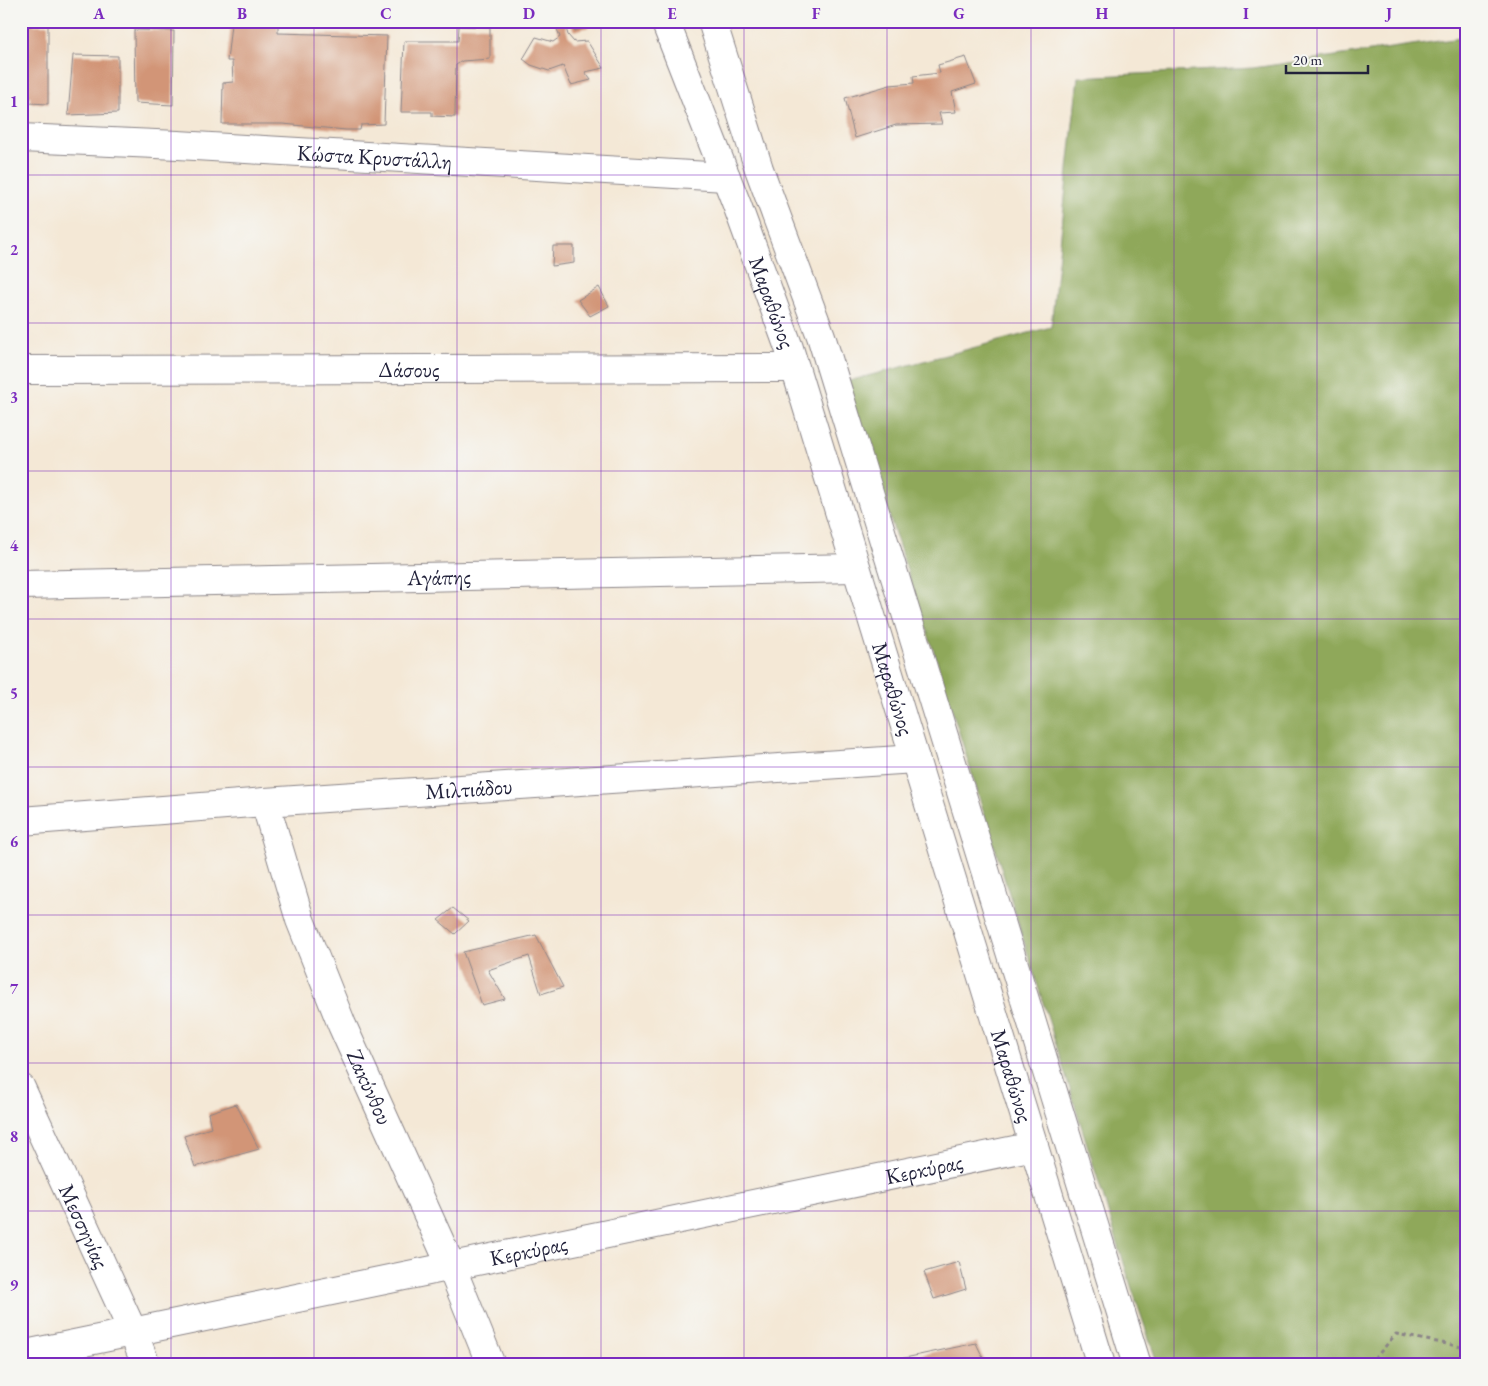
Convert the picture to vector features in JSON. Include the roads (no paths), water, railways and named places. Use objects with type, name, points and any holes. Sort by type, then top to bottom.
[{"type":"street","name":"Μαραθώνος","points":[[665,21],[737,205],[795,368],[1101,1365]]},
{"type":"street","name":"Μαραθώνος","points":[[712,21],[760,169],[821,336],[1137,1365]]},
{"type":"street","name":"Κώστα Κρυστάλλη","points":[[21,138],[188,145],[726,177]]},
{"type":"street","name":"Δάσους","points":[[21,370],[795,368]]},
{"type":"street","name":"Αγάπης","points":[[21,585],[856,568]]},
{"type":"street","name":"Μιλτιάδου","points":[[21,821],[265,802],[915,759]]},
{"type":"street","name":"Ζακύνθου","points":[[265,802],[300,920],[338,1016],[451,1266],[491,1365]]},
{"type":"street","name":"Μεσσηνίας","points":[[21,1088],[133,1332],[146,1365]]},
{"type":"street","name":"Κερκύρας","points":[[21,1355],[1034,1146]]}]
